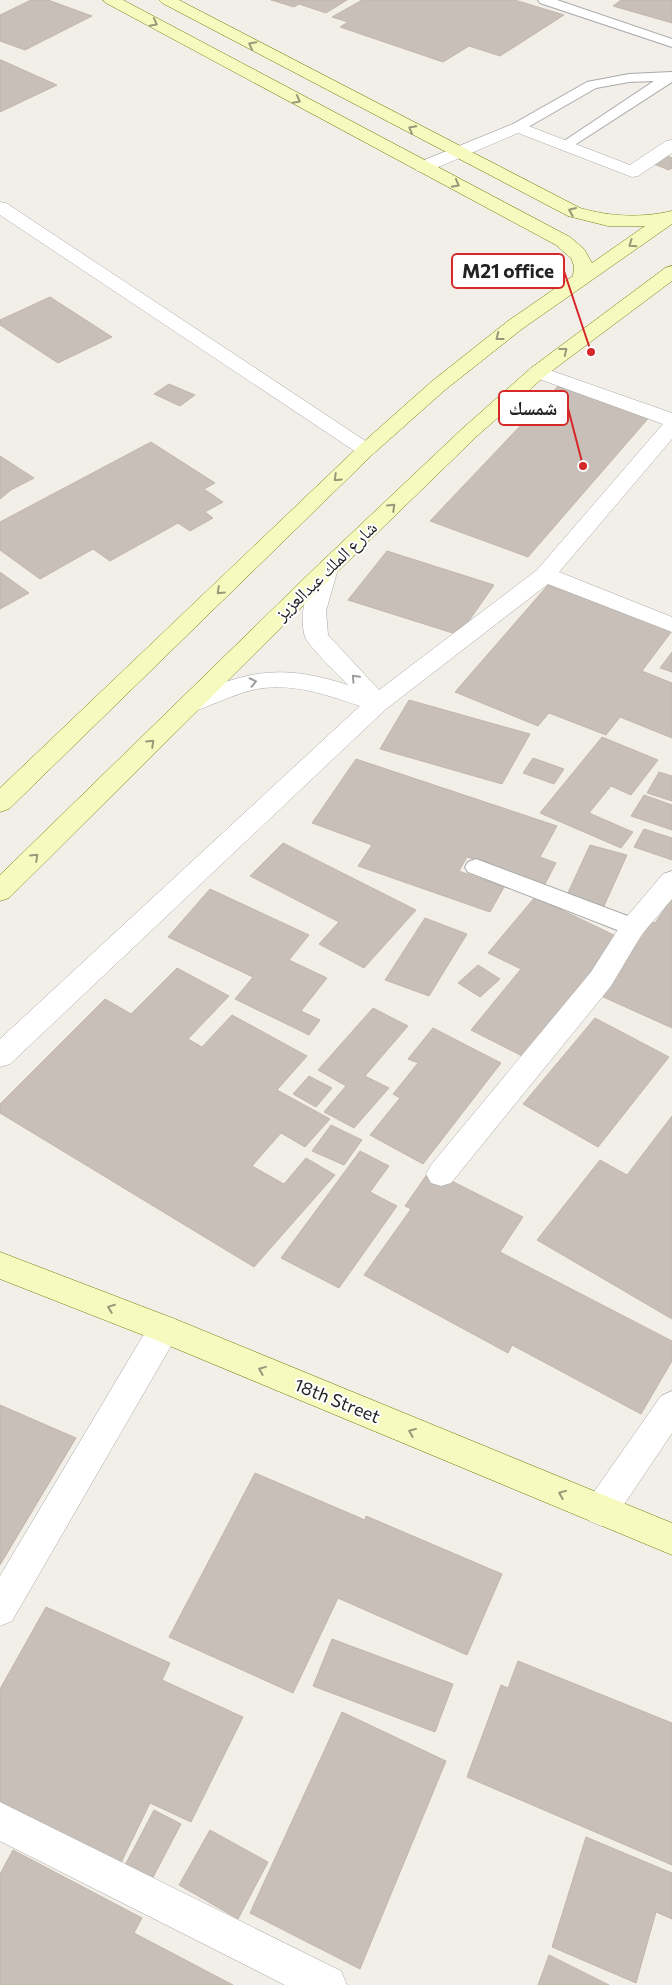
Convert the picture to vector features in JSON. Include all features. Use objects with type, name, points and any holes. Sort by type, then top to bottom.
[{"type":"street","points":[[111,0],[563,240],[580,254],[585,266],[582,279]]},
{"type":"street","points":[[166,0],[574,212],[599,220],[619,222],[643,222],[671,216]]},
{"type":"street","points":[[423,167],[518,127],[632,172],[672,146]]},
{"type":"street","points":[[0,207],[366,450]]},
{"type":"street","points":[[0,803],[366,450],[438,386],[515,325],[671,216]]},
{"type":"street","name":"شارع الملك عبدالعزيز","points":[[0,892],[327,569],[470,432],[538,372],[594,328],[672,272]]},
{"type":"street","points":[[538,372],[672,420]]},
{"type":"street","points":[[0,1056],[378,702],[545,575],[672,426]]},
{"type":"street","points":[[327,569],[314,609],[313,625],[316,637],[378,702]]},
{"type":"street","points":[[545,575],[672,626]]},
{"type":"street","points":[[191,704],[231,687],[260,680],[280,679],[302,681],[378,702]]},
{"type":"street","points":[[441,1174],[601,979],[634,927],[672,881]]},
{"type":"street","name":"18th Street","points":[[0,1265],[164,1329],[672,1539]]},
{"type":"street","points":[[0,1608],[164,1329]]},
{"type":"street","points":[[601,1510],[672,1406]]},
{"type":"street","points":[[0,1821],[327,1985]]},
{"type":"lane","points":[[544,0],[672,43]]},
{"type":"lane","points":[[518,127],[592,85],[607,80],[672,76]]},
{"type":"lane","points":[[565,145],[672,76]]},
{"type":"lane","points":[[476,867],[634,927]]},
{"type":"building","points":[[31,0],[48,0],[92,16],[25,50],[0,41],[0,15]]},
{"type":"building","points":[[271,0],[347,0],[326,13],[299,4],[294,7]]},
{"type":"building","points":[[362,0],[515,0],[564,15],[500,56],[469,46],[443,62],[340,27],[348,22],[332,17]]},
{"type":"building","points":[[621,0],[672,0],[672,23],[613,6]]},
{"type":"building","points":[[1,60],[57,85],[0,112]]},
{"type":"building","points":[[665,155],[672,158],[672,168],[669,170],[651,163]]},
{"type":"building","points":[[50,297],[112,337],[58,363],[0,325],[0,320]]},
{"type":"building","points":[[169,384],[195,395],[180,406],[154,394]]},
{"type":"building","points":[[560,384],[652,414],[528,557],[430,521]]},
{"type":"building","points":[[151,442],[215,483],[204,489],[223,502],[205,512],[213,518],[190,531],[178,523],[110,561],[93,549],[40,579],[0,550],[0,522]]},
{"type":"building","points":[[0,456],[34,478],[11,490],[0,499]]},
{"type":"building","points":[[387,551],[494,585],[459,635],[348,600]]},
{"type":"building","points":[[0,572],[29,593],[0,609]]},
{"type":"building","points":[[548,585],[672,631],[642,671],[672,683],[672,738],[620,717],[606,735],[549,713],[538,726],[455,692]]},
{"type":"building","points":[[672,652],[672,672],[660,668]]},
{"type":"building","points":[[409,700],[530,734],[502,784],[380,749]]},
{"type":"building","points":[[602,737],[658,760],[631,795],[611,786],[589,813],[633,832],[621,848],[540,813]]},
{"type":"building","points":[[533,758],[564,769],[554,784],[523,773]]},
{"type":"building","points":[[356,759],[557,826],[540,857],[556,863],[545,884],[467,857],[459,871],[504,887],[490,912],[358,866],[372,845],[312,823]]},
{"type":"building","points":[[659,772],[672,776],[672,801],[647,793]]},
{"type":"building","points":[[644,795],[672,805],[672,830],[631,816]]},
{"type":"building","points":[[644,829],[672,838],[672,860],[634,847]]},
{"type":"building","points":[[283,843],[416,910],[364,968],[319,944],[339,922],[250,876]]},
{"type":"building","points":[[590,845],[627,855],[604,906],[567,895]]},
{"type":"building","points":[[210,889],[309,935],[289,960],[327,978],[301,1011],[320,1020],[309,1035],[235,999],[253,977],[168,937]]},
{"type":"building","points":[[535,897],[620,938],[526,1058],[471,1030],[521,969],[488,953]]},
{"type":"building","points":[[672,898],[672,1028],[601,996],[652,922],[655,923]]},
{"type":"building","points":[[425,918],[467,934],[429,996],[385,980]]},
{"type":"building","points":[[478,965],[500,979],[480,997],[458,983]]},
{"type":"building","points":[[177,968],[229,996],[188,1039],[202,1047],[232,1015],[307,1056],[277,1090],[330,1119],[305,1147],[281,1133],[252,1166],[284,1184],[306,1158],[335,1175],[254,1267],[0,1113],[0,1104],[105,999],[131,1014]]},
{"type":"building","points":[[373,1008],[408,1026],[365,1076],[389,1088],[354,1128],[324,1112],[346,1086],[318,1070]]},
{"type":"building","points":[[595,1018],[669,1057],[598,1147],[523,1104]]},
{"type":"building","points":[[433,1028],[501,1063],[423,1164],[370,1135],[400,1098],[393,1094],[418,1063],[408,1059]]},
{"type":"building","points":[[309,1076],[332,1088],[316,1107],[293,1094]]},
{"type":"building","points":[[672,1116],[672,1319],[537,1240],[600,1160],[627,1175]]},
{"type":"building","points":[[331,1125],[362,1140],[344,1165],[312,1151]]},
{"type":"building","points":[[360,1151],[389,1166],[370,1192],[397,1206],[339,1288],[281,1258]]},
{"type":"building","points":[[430,1170],[523,1217],[500,1252],[672,1341],[672,1361],[641,1414],[512,1345],[508,1353],[364,1275],[411,1209],[405,1206]]},
{"type":"building","points":[[0,1405],[76,1438],[0,1565]]},
{"type":"building","points":[[255,1473],[365,1520],[366,1516],[502,1574],[467,1655],[338,1598],[293,1693],[169,1637]]},
{"type":"building","points":[[46,1607],[170,1663],[162,1680],[243,1717],[191,1822],[150,1803],[119,1867],[0,1810],[0,1689]]},
{"type":"building","points":[[332,1639],[453,1684],[435,1732],[313,1686]]},
{"type":"building","points":[[518,1661],[672,1723],[672,1865],[467,1777],[501,1685],[508,1688]]},
{"type":"building","points":[[342,1712],[446,1761],[360,1969],[250,1913]]},
{"type":"building","points":[[154,1810],[181,1824],[149,1885],[122,1871]]},
{"type":"building","points":[[210,1830],[268,1862],[238,1919],[179,1885]]},
{"type":"building","points":[[586,1837],[672,1873],[672,1919],[656,1912],[636,1983],[552,1947]]},
{"type":"building","points":[[13,1850],[142,1918],[134,1933],[233,1985],[0,1985],[0,1874]]},
{"type":"building","points":[[549,1955],[609,1985],[538,1985]]},
{"type":"place","name":"M21 office","points":[[591,352]]},
{"type":"place","name":"شمسك","points":[[583,466]]}]
